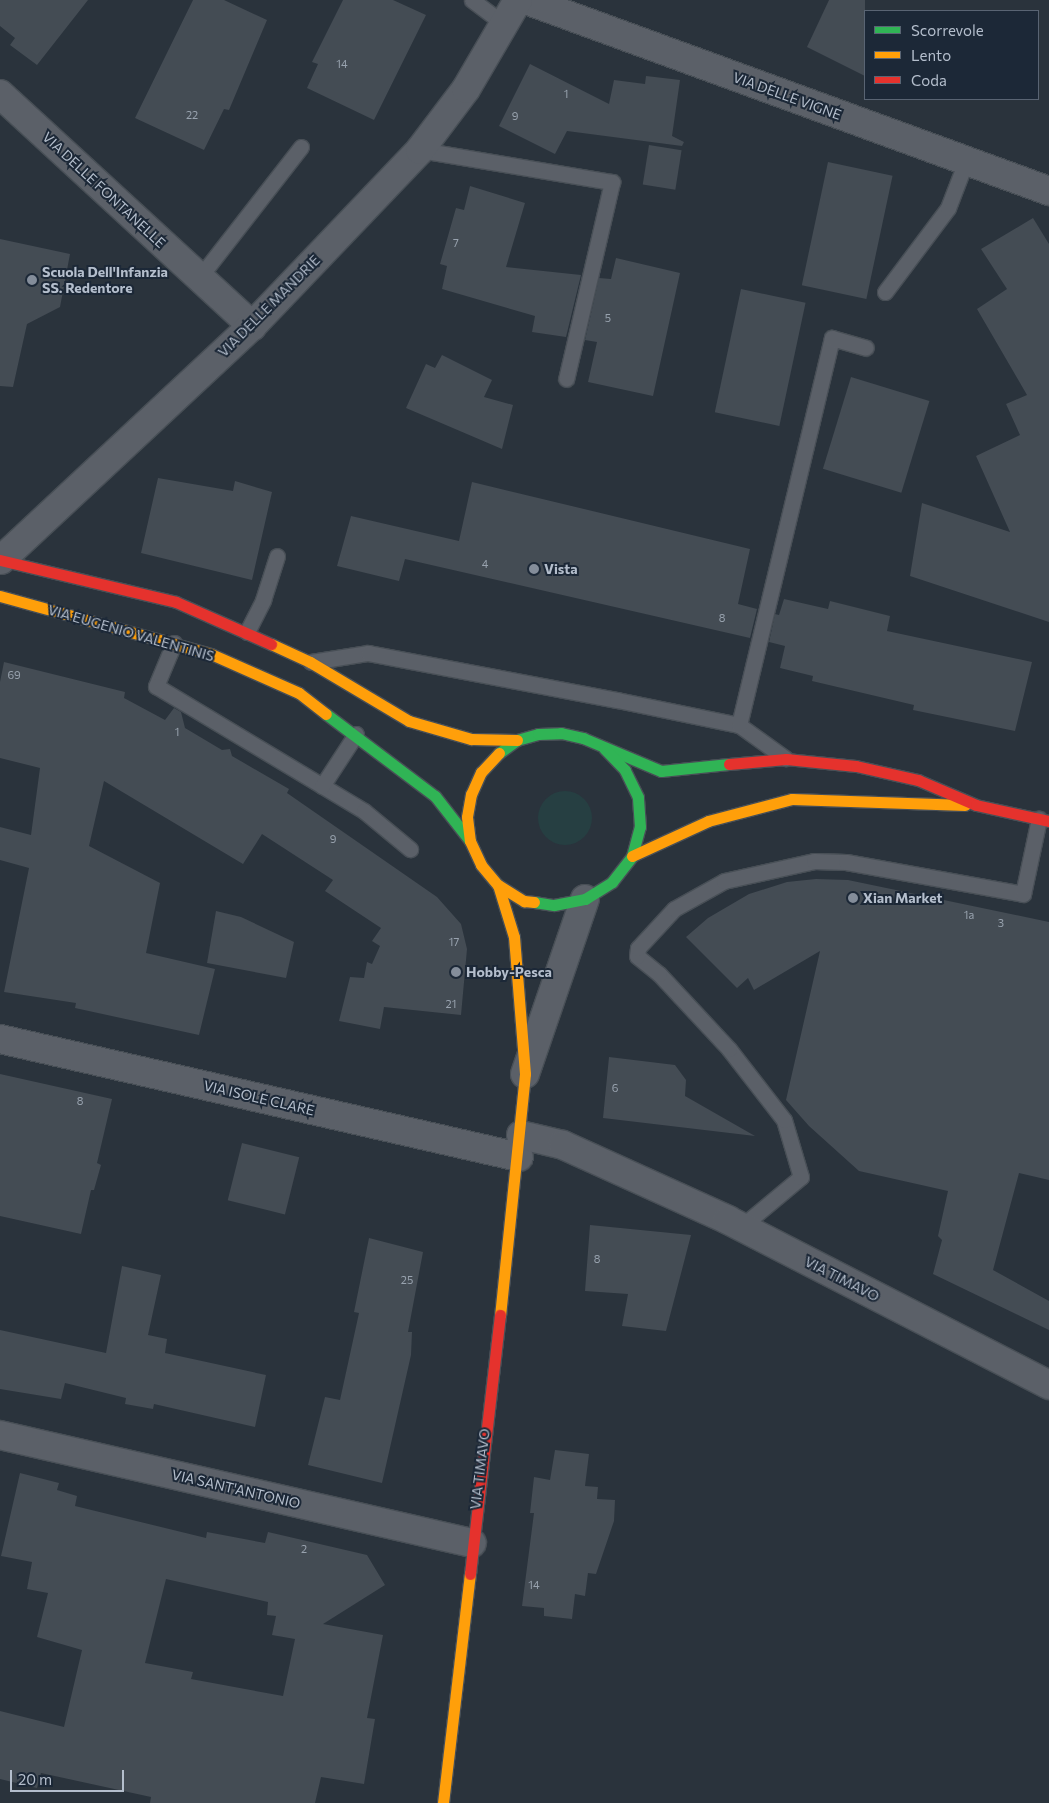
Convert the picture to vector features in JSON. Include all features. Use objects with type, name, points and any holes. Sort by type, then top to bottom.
[{"type":"main road","points":[[0,560],[176,602],[247,632],[310,662],[409,722],[471,739],[517,740],[538,734],[561,733],[583,738],[661,771],[786,759],[856,766],[918,780],[976,805]]},
{"type":"main road","name":"VIA EUGENIO VALENTINIS","points":[[0,596],[211,654],[299,693],[356,734],[435,796],[470,841]]},
{"type":"main road","name":"VIA TIMAVO","points":[[517,740],[497,754],[481,772],[470,794],[467,817],[470,841],[480,865],[498,885],[524,900],[554,905],[585,899],[612,882],[632,856],[640,827],[638,797],[625,770],[604,748]]},
{"type":"main road","points":[[632,856],[708,821],[760,805],[792,799],[976,805],[1044,820]]},
{"type":"main road","name":"VIA TIMAVO","points":[[443,1803],[520,1146],[525,1074],[514,936],[498,885]]},
{"type":"street","name":"VIA DELLE MANDRIE","points":[[0,560],[252,326],[420,150],[466,89],[518,0]]},
{"type":"street","name":"VIA DELLE VIGNE","points":[[526,0],[1049,192]]},
{"type":"street","name":"VIA DELLE FONTANELLE","points":[[0,94],[252,326]]},
{"type":"street","name":"VIA TIMAVO","points":[[525,1074],[585,899]]},
{"type":"street","name":"VIA ISOLE CLARE","points":[[0,1039],[520,1146]]},
{"type":"street","name":"VIA TIMAVO","points":[[520,1146],[563,1145],[741,1227],[1049,1385]]},
{"type":"street","name":"VIA SANT'ANTONIO","points":[[0,1435],[472,1543]]},
{"type":"lane","points":[[472,0],[504,24]]},
{"type":"lane","points":[[199,278],[301,147]]},
{"type":"lane","points":[[420,150],[612,182],[566,378]]},
{"type":"lane","points":[[885,292],[948,208],[966,161]]},
{"type":"lane","points":[[739,725],[832,338],[866,348]]},
{"type":"lane","points":[[247,632],[263,600],[277,556]]},
{"type":"lane","points":[[174,643],[156,686],[364,811],[410,849]]},
{"type":"lane","points":[[310,662],[368,653],[739,725],[786,759]]},
{"type":"lane","points":[[322,786],[356,734]]},
{"type":"lane","points":[[741,1227],[801,1177],[784,1120],[730,1050],[659,974],[637,956],[638,948],[674,909],[724,881],[814,861],[846,862],[1023,894],[1044,820]]},
{"type":"green space","points":[[560,791],[570,791],[580,795],[588,803],[592,818],[588,833],[580,841],[570,845],[560,845],[550,841],[542,833],[538,823],[538,813],[542,803],[550,795]]},
{"type":"building","points":[[0,0],[88,0],[37,65],[10,45],[15,38],[0,26]]},
{"type":"building","points":[[193,0],[224,0],[267,20],[229,110],[224,109],[204,150],[135,118]]},
{"type":"building","points":[[343,0],[393,0],[426,15],[374,120],[307,88],[318,64],[312,62]]},
{"type":"building","points":[[829,0],[865,0],[864,76],[807,47]]},
{"type":"building","points":[[530,64],[609,104],[614,80],[645,84],[646,76],[680,80],[672,136],[684,142],[682,146],[567,131],[555,154],[499,126]]},
{"type":"building","points":[[649,145],[682,150],[675,190],[643,185]]},
{"type":"building","points":[[828,162],[893,176],[866,299],[802,285]]},
{"type":"building","points":[[470,186],[525,203],[506,267],[581,275],[566,337],[532,332],[535,316],[442,289],[447,266],[440,264],[456,208],[464,210]]},
{"type":"building","points":[[1033,218],[1049,244],[1049,622],[910,576],[922,503],[1010,532],[976,456],[1020,435],[1006,404],[1027,395],[977,309],[1007,289],[981,249]]},
{"type":"building","name":"Scuola Dell'Infanzia SS. Redentore","points":[[0,239],[70,254],[60,307],[27,324],[13,387],[0,386]]},
{"type":"building","points":[[616,258],[680,273],[653,396],[588,382],[597,342],[585,340],[599,278],[611,279]]},
{"type":"building","points":[[741,289],[806,303],[779,426],[715,412]]},
{"type":"building","points":[[442,355],[492,380],[484,397],[513,405],[502,449],[406,408],[426,364],[435,368]]},
{"type":"building","points":[[851,377],[929,401],[901,493],[823,469]]},
{"type":"building","points":[[158,478],[233,491],[235,481],[272,492],[252,580],[141,553]]},
{"type":"building","points":[[472,482],[750,549],[738,604],[757,609],[750,638],[405,559],[399,581],[337,566],[351,516],[459,541]]},
{"type":"building","points":[[784,599],[828,609],[830,601],[890,616],[887,631],[1032,662],[1015,731],[913,710],[914,705],[812,681],[813,676],[780,668],[785,646],[769,642],[775,614],[779,615]]},
{"type":"building","points":[[4,662],[125,692],[124,698],[165,720],[174,708],[181,712],[185,728],[222,750],[230,749],[232,756],[289,789],[287,793],[437,897],[461,924],[467,949],[461,1015],[384,1007],[380,1029],[339,1021],[350,977],[364,978],[367,962],[372,964],[380,946],[372,941],[381,928],[325,891],[333,880],[262,834],[243,864],[104,781],[89,846],[160,883],[146,953],[215,969],[199,1035],[75,1008],[76,1003],[4,992],[29,868],[0,860],[0,827],[31,835],[40,768],[0,758],[0,682]]},
{"type":"building","points":[[816,879],[848,880],[1049,922],[1049,1180],[1019,1173],[993,1270],[1049,1301],[1049,1330],[933,1274],[942,1240],[938,1236],[948,1191],[859,1171],[809,1126],[786,1100],[820,951],[754,990],[748,978],[737,988],[686,937],[708,918],[749,894],[787,882]]},
{"type":"building","points":[[216,911],[241,917],[294,942],[286,978],[207,963]]},
{"type":"building","points":[[609,1057],[675,1065],[686,1080],[685,1096],[755,1136],[603,1118]]},
{"type":"building","points":[[0,1074],[112,1099],[97,1163],[101,1165],[94,1190],[91,1190],[81,1234],[0,1216]]},
{"type":"building","points":[[242,1143],[299,1157],[285,1215],[228,1200]]},
{"type":"building","points":[[590,1225],[691,1235],[666,1331],[622,1326],[628,1294],[585,1291]]},
{"type":"building","points":[[369,1238],[423,1252],[408,1332],[412,1332],[411,1355],[382,1483],[308,1465],[325,1397],[340,1400],[359,1313],[354,1312]]},
{"type":"building","points":[[122,1266],[161,1275],[148,1335],[167,1339],[165,1353],[266,1375],[255,1427],[154,1404],[153,1409],[125,1404],[126,1398],[65,1383],[61,1399],[0,1389],[0,1330],[106,1353]]},
{"type":"building","points":[[555,1450],[589,1454],[585,1486],[598,1487],[597,1499],[615,1500],[614,1521],[596,1574],[588,1573],[585,1596],[575,1594],[572,1619],[544,1616],[544,1608],[522,1606],[534,1513],[530,1513],[534,1477],[550,1480]]},
{"type":"building","points":[[20,1473],[59,1483],[57,1490],[77,1496],[75,1506],[206,1538],[207,1532],[265,1543],[268,1532],[367,1555],[385,1585],[323,1624],[383,1635],[367,1718],[375,1719],[364,1784],[321,1777],[315,1803],[150,1803],[151,1797],[41,1773],[37,1788],[0,1779],[0,1711],[64,1727],[82,1650],[37,1637],[48,1593],[27,1589],[32,1562],[1,1556]],"holes":[[[166,1579],[268,1602],[267,1615],[276,1616],[272,1635],[295,1639],[283,1696],[191,1679],[193,1672],[145,1663]]]},
{"type":"traffic: fast","points":[[326,714],[435,796],[470,841]]},
{"type":"traffic: fast","points":[[499,753],[517,740],[538,734],[561,733],[583,738],[661,771],[729,764]]},
{"type":"traffic: fast","points":[[534,902],[554,905],[585,899],[612,882],[632,856],[640,827],[638,797],[625,770],[604,748]]},
{"type":"traffic: slow","points":[[0,596],[211,654],[299,693],[326,714]]},
{"type":"traffic: slow","points":[[271,644],[310,662],[409,721],[471,739],[517,740]]},
{"type":"traffic: slow","points":[[499,753],[481,772],[471,794],[467,817],[470,841],[481,865],[498,885],[524,901],[534,902]]},
{"type":"traffic: slow","points":[[632,856],[708,821],[792,799],[965,805]]},
{"type":"traffic: slow","points":[[498,885],[514,937],[525,1074],[500,1315]]},
{"type":"traffic: slow","points":[[443,1803],[470,1574]]},
{"type":"traffic: jam","points":[[0,560],[176,602],[271,644]]},
{"type":"traffic: jam","points":[[729,764],[786,759],[856,766],[918,780],[976,805],[1049,821]]},
{"type":"traffic: jam","points":[[470,1574],[500,1315]]},
{"type":"place","name":"Scuola Dell'Infanzia SS. Redentore","points":[[32,280]]},
{"type":"place","name":"Vista","points":[[534,569]]},
{"type":"place","name":"Xian Market","points":[[853,898]]},
{"type":"place","name":"Hobby-Pesca","points":[[456,972]]}]
